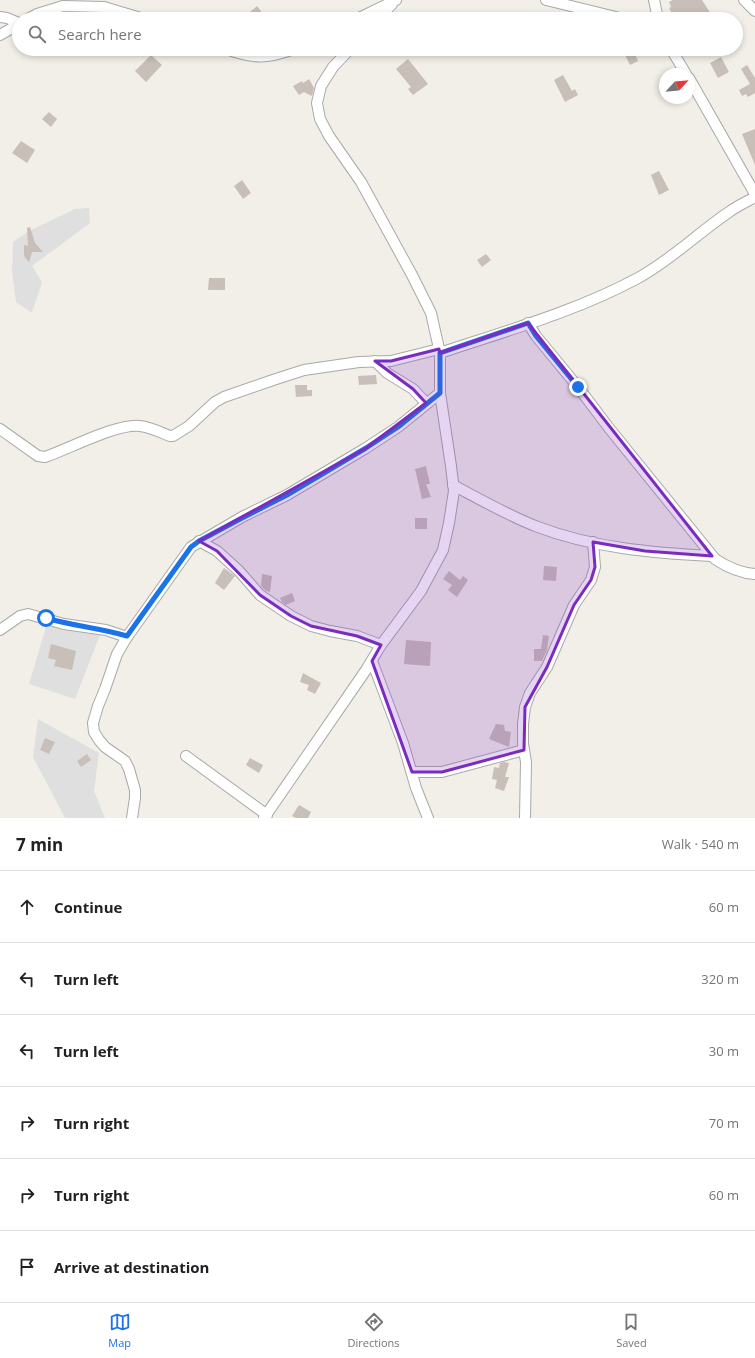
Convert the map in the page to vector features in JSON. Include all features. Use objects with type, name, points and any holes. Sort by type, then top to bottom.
[{"type":"street","points":[[371,12],[396,0],[385,12]]},
{"type":"street","points":[[546,0],[595,12]]},
{"type":"street","points":[[654,0],[657,12]]},
{"type":"street","points":[[744,0],[755,11]]},
{"type":"street","points":[[44,12],[63,6],[93,3],[121,12]]},
{"type":"street","points":[[0,17],[12,20]]},
{"type":"street","points":[[0,35],[12,27]]},
{"type":"street","points":[[250,56],[259,58],[274,56]]},
{"type":"street","points":[[186,756],[265,816],[381,646],[421,591],[444,550],[454,491],[440,393],[440,351],[431,313],[422,295],[361,182],[329,136],[320,119],[317,103],[321,86],[333,67],[343,56]]},
{"type":"street","points":[[675,56],[682,68]]},
{"type":"street","points":[[0,429],[38,456],[45,457],[59,453],[110,431],[128,427],[140,426],[173,436],[189,426],[215,402],[224,397],[304,370],[375,360],[391,361],[440,351],[528,323],[602,296],[640,277],[671,256],[729,212],[755,195],[695,89]]},
{"type":"street","points":[[528,323],[536,336],[712,556],[730,569],[755,574]]},
{"type":"street","points":[[375,360],[387,372],[413,389],[426,403]]},
{"type":"street","points":[[132,818],[135,790],[130,769],[125,761],[105,746],[94,732],[94,723],[98,706],[117,654],[127,636],[191,547],[199,541],[287,495],[360,452],[398,427],[440,393]]},
{"type":"street","points":[[453,486],[520,520],[539,528],[571,538],[645,551],[712,556]]},
{"type":"street","points":[[199,541],[217,551],[260,595],[291,616],[311,626],[357,636],[381,646]]},
{"type":"street","points":[[525,818],[526,762],[523,724],[525,707],[530,693],[547,667],[574,605],[591,580],[594,567],[593,542]]},
{"type":"street","points":[[0,630],[20,616],[28,614],[64,624],[106,630],[127,636]]},
{"type":"street","points":[[372,661],[404,743],[412,772],[428,818]]},
{"type":"street","points":[[412,772],[442,772],[524,750]]},
{"type":"highlighted area","points":[[528,323],[712,556],[645,551],[593,542],[595,567],[591,580],[574,605],[547,667],[525,707],[524,750],[442,772],[412,772],[372,661],[381,645],[357,636],[311,626],[291,616],[260,595],[217,551],[199,541],[366,448],[426,403],[413,389],[375,361],[391,361],[439,349],[440,353]]},
{"type":"shaded area","points":[[89,208],[90,223],[32,266],[42,282],[32,313],[16,302],[12,271],[13,242],[29,231],[75,209]]},
{"type":"shaded area","points":[[50,614],[100,635],[75,699],[29,684]]},
{"type":"shaded area","points":[[38,719],[99,753],[94,791],[105,818],[65,818],[33,757]]},
{"type":"building","points":[[673,0],[702,0],[710,12],[671,12],[669,8],[671,7],[669,2]]},
{"type":"building","points":[[257,6],[262,12],[250,12]]},
{"type":"building","points":[[150,56],[152,56],[162,65],[146,82],[135,71]]},
{"type":"building","points":[[626,56],[636,56],[638,61],[630,65]]},
{"type":"building","points":[[721,57],[729,72],[718,78],[710,63]]},
{"type":"building","points":[[408,59],[428,84],[413,95],[408,89],[411,87],[396,69]]},
{"type":"building","points":[[747,65],[755,78],[755,93],[748,97],[746,94],[742,96],[739,90],[750,84],[741,69]]},
{"type":"building","points":[[563,75],[572,91],[575,89],[578,95],[565,102],[554,80]]},
{"type":"building","points":[[309,79],[314,88],[312,96],[304,92],[299,95],[293,86],[302,81],[303,83]]},
{"type":"building","points":[[49,112],[57,119],[51,127],[42,119]]},
{"type":"building","points":[[755,129],[755,165],[742,134]]},
{"type":"building","points":[[21,141],[35,150],[27,163],[12,153]]},
{"type":"building","points":[[659,171],[669,190],[659,195],[651,175]]},
{"type":"building","points":[[242,180],[251,193],[243,199],[234,186]]},
{"type":"building","points":[[30,227],[35,243],[43,252],[32,252],[29,262],[24,256],[24,245],[28,246],[27,228]]},
{"type":"building","points":[[486,254],[491,260],[482,267],[477,260]]},
{"type":"building","points":[[209,278],[225,278],[225,290],[208,290]]},
{"type":"building","points":[[376,375],[377,384],[359,385],[358,376]]},
{"type":"building","points":[[295,385],[307,385],[307,390],[312,390],[312,396],[296,397]]},
{"type":"building","points":[[426,466],[430,484],[426,484],[431,497],[422,499],[415,469]]},
{"type":"building","points":[[415,518],[427,518],[427,529],[415,529]]},
{"type":"building","points":[[544,566],[557,567],[556,581],[543,580]]},
{"type":"building","points":[[224,568],[235,576],[224,590],[215,583]]},
{"type":"building","points":[[449,571],[460,580],[463,576],[468,580],[457,597],[448,590],[452,585],[443,579]]},
{"type":"building","points":[[262,574],[272,576],[270,592],[266,591],[261,586]]},
{"type":"building","points":[[292,593],[295,601],[286,605],[282,602],[280,598]]},
{"type":"building","points":[[543,635],[549,636],[547,650],[542,661],[534,661],[534,649],[541,649]]},
{"type":"building","points":[[406,640],[431,642],[430,666],[404,664]]},
{"type":"building","points":[[51,644],[76,651],[72,670],[54,666],[56,660],[48,658]]},
{"type":"building","points":[[303,673],[321,683],[315,694],[307,690],[309,685],[300,682]]},
{"type":"building","points":[[496,724],[504,725],[505,731],[511,732],[509,747],[489,739]]},
{"type":"building","points":[[45,738],[55,742],[49,754],[40,750]]},
{"type":"building","points":[[87,754],[91,760],[81,767],[77,761]]},
{"type":"building","points":[[250,758],[263,765],[259,773],[246,765]]},
{"type":"building","points":[[500,763],[509,763],[505,777],[509,777],[504,791],[495,788],[497,780],[492,779],[494,767],[499,768]]},
{"type":"building","points":[[299,805],[311,812],[308,818],[296,818],[292,816]]},
{"type":"route","points":[[46,618],[64,624],[106,630],[127,636],[191,547],[199,541],[287,495],[366,448],[398,427],[440,393],[440,353],[528,323],[536,336],[578,387]]}]
